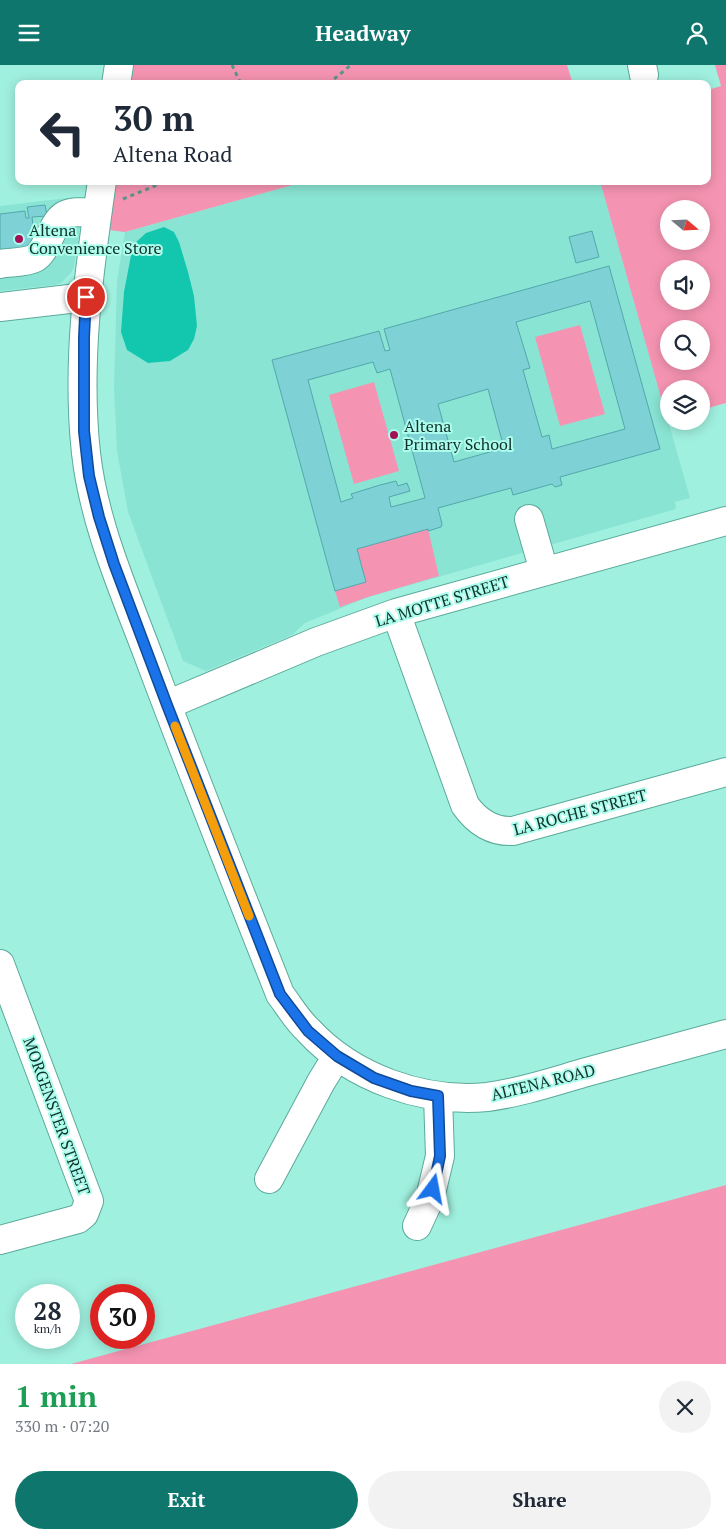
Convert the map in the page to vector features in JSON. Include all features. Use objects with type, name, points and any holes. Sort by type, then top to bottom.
[{"type":"street","points":[[117,80],[119,65]]},
{"type":"street","name":"ALTENA ROAD","points":[[101,185],[84,321],[83,408],[89,476],[99,517],[114,564],[280,994],[308,1031],[337,1056],[374,1078],[411,1091],[438,1096],[488,1097],[512,1092],[726,1034]]},
{"type":"street","points":[[0,264],[33,259],[39,255],[44,249],[56,223],[65,214],[71,212],[98,212]]},
{"type":"street","points":[[0,307],[86,297]]},
{"type":"street","points":[[529,519],[544,571]]},
{"type":"street","name":"LA MOTTE STREET","points":[[167,705],[316,642],[396,613],[726,521]]},
{"type":"street","name":"LA ROCHE STREET","points":[[396,613],[465,805],[472,814],[490,828],[513,831],[726,772]]},
{"type":"street","name":"MORGENSTER STREET","points":[[0,964],[89,1201],[84,1213],[78,1219],[0,1240]]},
{"type":"street","points":[[269,1179],[337,1056]]},
{"type":"street","points":[[417,1226],[430,1198],[440,1156],[438,1096]]},
{"type":"path","points":[[232,65],[239,80]]},
{"type":"path","points":[[333,80],[351,65]]},
{"type":"path","points":[[98,212],[131,195],[157,185]]},
{"type":"shaded area","points":[[134,65],[567,65],[572,80],[132,80]]},
{"type":"shaded area","points":[[715,65],[726,65],[726,403],[710,407],[710,380],[660,380],[660,394],[601,185],[711,185],[711,89],[721,86]]},
{"type":"shaded area","points":[[115,185],[293,185],[125,232],[109,230]]},
{"type":"shaded area","name":"Altena Primary School","points":[[293,185],[601,185],[660,392],[660,430],[671,430],[690,498],[675,502],[676,509],[368,597],[305,623],[292,635],[206,671],[183,661],[128,512],[117,451],[114,388],[117,281],[125,232]]},
{"type":"shaded area","points":[[67,198],[84,201],[74,267],[71,273],[61,283],[54,285],[0,291],[0,206]]},
{"type":"shaded area","points":[[164,227],[174,232],[179,242],[194,296],[197,326],[194,339],[188,350],[170,361],[148,363],[127,350],[121,332],[124,292],[133,245],[146,233]]},
{"type":"shaded area","points":[[580,325],[605,414],[560,426],[535,337]]},
{"type":"shaded area","points":[[374,382],[399,471],[354,484],[329,395]]},
{"type":"shaded area","points":[[428,529],[439,576],[340,607],[335,591],[366,582],[357,549]]},
{"type":"shaded area","points":[[726,1185],[726,1364],[71,1364],[126,1349],[155,1349],[155,1341]]},
{"type":"building","points":[[45,205],[47,216],[32,217],[35,243],[29,250],[0,253],[0,214],[25,211],[26,218],[29,218],[27,207]]},
{"type":"building","points":[[592,231],[599,257],[576,263],[569,237]]},
{"type":"building","points":[[609,266],[660,449],[560,477],[562,485],[555,487],[552,484],[513,495],[511,488],[438,508],[441,527],[357,549],[366,582],[335,591],[272,360],[379,331],[385,351],[390,350],[384,329]],"holes":[[[590,301],[625,429],[552,449],[549,435],[542,437],[523,370],[530,368],[516,322]],[[373,362],[377,373],[390,369],[425,498],[391,507],[389,497],[410,491],[407,483],[398,486],[396,481],[351,494],[353,498],[341,502],[308,380]],[[488,389],[504,448],[454,462],[438,404]]]},
{"type":"slow traffic","points":[[175,726],[249,916]]},
{"type":"place","name":"Altena Convenience Store","points":[[19,239]]},
{"type":"place","name":"Altena Primary School","points":[[394,435]]},
{"type":"route","points":[[86,297],[83,408],[89,476],[99,517],[114,564],[167,705],[280,994],[308,1031],[337,1056],[374,1078],[411,1091],[438,1096],[440,1156],[433,1189]]}]
